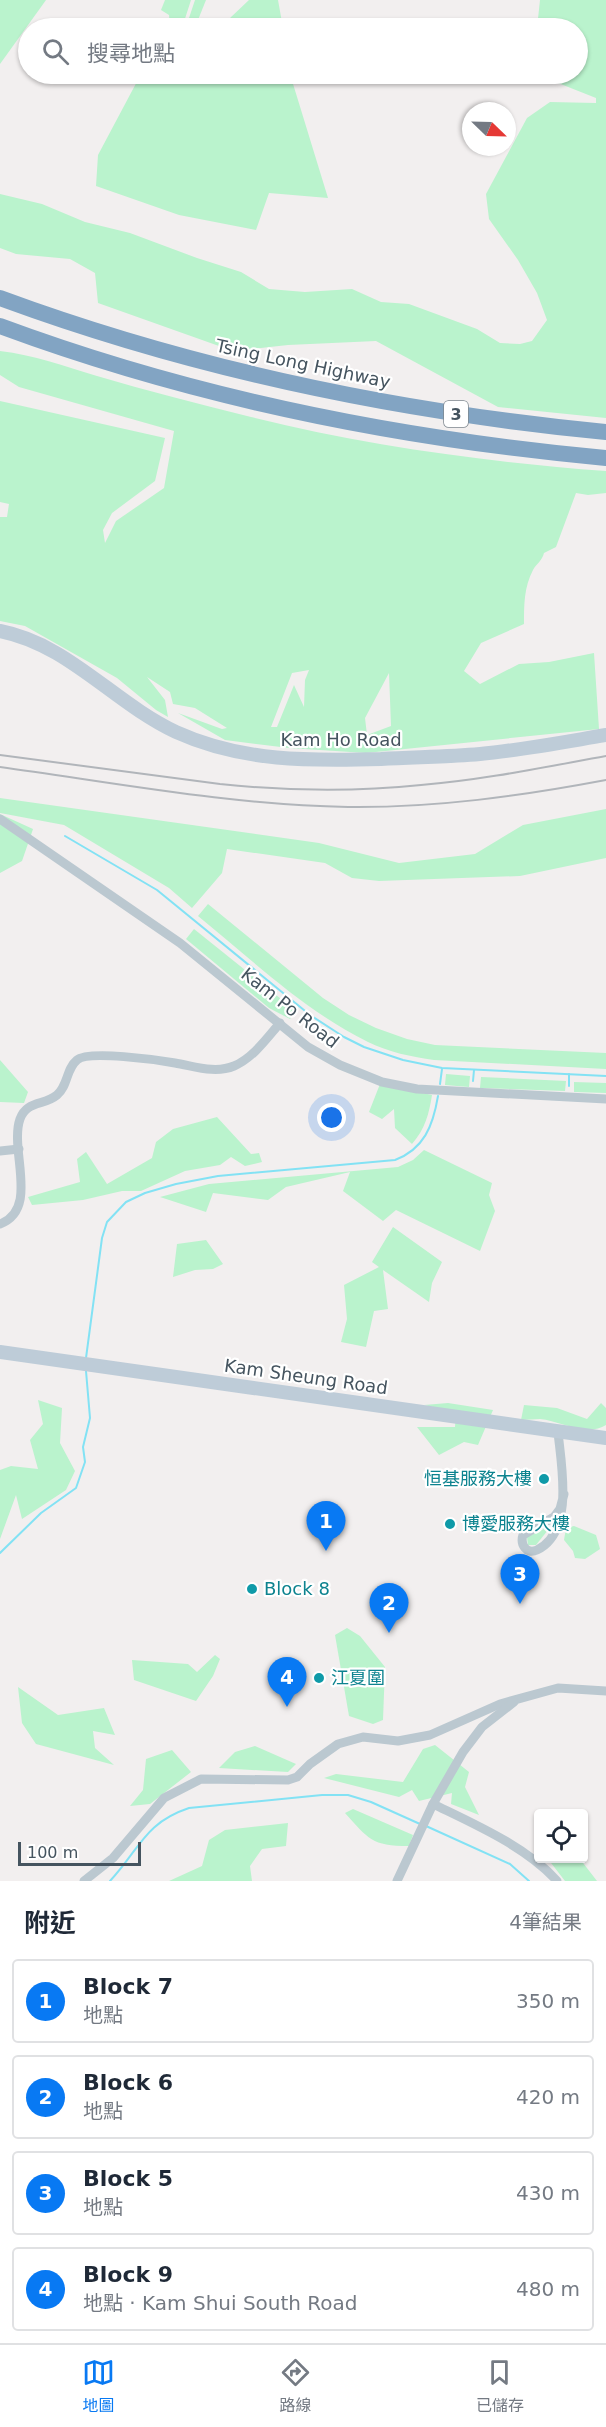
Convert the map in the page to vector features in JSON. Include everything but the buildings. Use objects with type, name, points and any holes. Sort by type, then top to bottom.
[{"type":"highway","name":"Tsing Long Highway","points":[[0,298],[152,348],[307,387],[446,413],[606,432]]},
{"type":"highway","name":"3","points":[[0,326],[142,372],[302,413],[444,439],[606,458]]},
{"type":"main road","name":"Kam Ho Road","points":[[0,631],[28,639],[52,650],[135,708],[173,730],[204,742],[270,758],[322,761],[449,756],[519,750],[606,735]]},
{"type":"main road","name":"Kam Sheung Road","points":[[0,1352],[606,1438]]},
{"type":"street","name":"Kam Po Road","points":[[0,819],[180,943],[308,1047],[324,1057],[374,1079],[399,1086],[439,1091],[606,1099]]},
{"type":"street","points":[[0,1224],[12,1216],[21,1197],[18,1128],[24,1112],[33,1104],[49,1100],[60,1093],[74,1063],[83,1056],[144,1058],[207,1069],[229,1068],[253,1053],[280,1023]]},
{"type":"street","points":[[0,1151],[19,1149]]},
{"type":"street","points":[[558,1432],[564,1494],[561,1516],[554,1532],[539,1550],[525,1549],[521,1540],[523,1535],[554,1517],[560,1509],[564,1494]]},
{"type":"street","points":[[84,1881],[113,1858],[165,1798],[201,1779],[288,1780],[297,1777],[310,1764],[338,1744],[363,1737],[398,1741],[430,1735],[500,1704],[558,1688],[606,1691]]},
{"type":"street","points":[[397,1881],[434,1804],[463,1752],[482,1727],[516,1700]]},
{"type":"street","points":[[434,1804],[483,1828],[545,1867],[557,1881]]},
{"type":"green space","points":[[0,0],[46,0],[33,18],[18,18],[18,39],[0,64]]},
{"type":"green space","points":[[165,0],[191,0],[185,18],[169,18],[169,15],[161,10]]},
{"type":"green space","points":[[195,0],[206,0],[199,18],[189,18]]},
{"type":"green space","points":[[249,0],[278,0],[281,18],[230,18]]},
{"type":"green space","points":[[540,0],[606,0],[606,418],[498,407],[376,341],[288,345],[233,351],[98,303],[95,273],[70,259],[16,254],[0,248],[0,194],[42,204],[85,222],[130,233],[241,272],[269,289],[305,292],[352,289],[381,302],[409,304],[477,329],[500,343],[520,344],[532,341],[547,320],[537,293],[518,260],[489,219],[486,194],[506,156],[516,156],[516,138],[527,118],[550,102],[596,103],[596,98],[561,84],[588,84],[588,18],[538,18]]},
{"type":"green space","points":[[136,84],[293,84],[328,198],[269,193],[256,230],[179,215],[96,186],[98,155]]},
{"type":"green space","points":[[0,351],[37,358],[232,412],[339,436],[472,458],[606,471],[606,493],[588,495],[576,493],[556,547],[544,553],[533,570],[526,590],[524,624],[481,643],[464,671],[480,684],[519,664],[549,662],[594,653],[599,729],[366,753],[289,748],[225,740],[178,713],[222,729],[227,728],[195,708],[173,704],[170,692],[147,677],[165,700],[168,717],[117,678],[25,626],[0,621],[0,517],[7,517],[9,504],[0,502],[0,401],[165,438],[155,481],[112,513],[103,530],[105,543],[116,521],[164,488],[174,431],[19,387],[0,375]],"holes":[[[309,670],[305,680],[304,707],[294,685],[277,727],[271,727],[292,673]],[[389,673],[391,726],[367,735],[365,718]]]},
{"type":"green space","points":[[0,798],[319,843],[399,863],[475,854],[523,825],[606,809],[606,858],[520,876],[379,881],[352,878],[325,863],[227,849],[222,873],[192,908],[169,888],[64,825],[0,813]]},
{"type":"green space","points":[[0,814],[33,829],[22,861],[0,873]]},
{"type":"green space","points":[[208,904],[323,998],[349,1015],[376,1028],[407,1039],[435,1045],[606,1053],[606,1069],[434,1060],[400,1054],[376,1046],[322,1015],[301,1000],[198,916]]},
{"type":"green space","points":[[194,929],[296,1011],[290,1019],[269,1008],[186,939]]},
{"type":"green space","points":[[0,1060],[28,1092],[24,1103],[0,1102]]},
{"type":"green space","points":[[446,1074],[470,1076],[469,1087],[445,1085]]},
{"type":"green space","points":[[481,1077],[566,1081],[565,1091],[480,1088]]},
{"type":"green space","points":[[574,1082],[606,1083],[606,1093],[574,1092]]},
{"type":"green space","points":[[380,1084],[432,1095],[426,1121],[412,1144],[395,1128],[394,1109],[382,1119],[369,1112]]},
{"type":"green space","points":[[217,1117],[251,1154],[259,1153],[262,1162],[245,1166],[231,1157],[220,1165],[185,1171],[141,1191],[122,1191],[83,1200],[32,1205],[28,1197],[80,1182],[77,1159],[86,1152],[107,1184],[152,1158],[156,1142],[173,1129]]},
{"type":"green space","points":[[424,1150],[492,1183],[489,1195],[495,1211],[480,1251],[396,1210],[383,1221],[343,1191],[350,1172],[286,1187],[268,1200],[213,1193],[206,1212],[160,1197],[209,1184],[398,1167],[413,1160]]},
{"type":"green space","points":[[393,1227],[442,1262],[432,1283],[429,1302],[383,1270],[388,1309],[374,1311],[366,1347],[341,1342],[347,1319],[344,1285],[379,1267],[372,1262]]},
{"type":"green space","points":[[206,1240],[223,1264],[213,1269],[195,1270],[173,1277],[177,1244]]},
{"type":"green space","points":[[38,1400],[62,1408],[60,1443],[75,1471],[66,1490],[22,1519],[16,1495],[0,1539],[0,1470],[11,1466],[38,1469],[30,1440],[43,1424]]},
{"type":"green space","points":[[448,1403],[493,1410],[478,1445],[464,1442],[439,1455],[417,1427],[455,1427],[456,1412],[424,1405]]},
{"type":"green space","points":[[601,1403],[606,1408],[606,1425],[599,1428],[582,1429],[540,1419],[521,1420],[524,1405],[557,1408],[587,1419]]},
{"type":"green space","points":[[552,1525],[536,1545],[528,1545],[527,1537]]},
{"type":"green space","points":[[574,1526],[596,1535],[600,1549],[585,1559],[575,1558],[573,1551],[564,1540],[566,1528]]},
{"type":"green space","points":[[347,1628],[360,1636],[385,1667],[383,1720],[373,1724],[349,1716],[335,1635]]},
{"type":"green space","points":[[215,1655],[220,1659],[213,1676],[196,1701],[134,1680],[132,1660],[188,1664],[197,1672]]},
{"type":"green space","points":[[18,1687],[58,1715],[104,1708],[115,1735],[93,1731],[95,1748],[114,1765],[36,1744],[22,1723]]},
{"type":"green space","points":[[435,1745],[469,1772],[465,1787],[479,1815],[451,1804],[452,1793],[419,1801],[412,1790],[399,1797],[324,1778],[336,1774],[403,1782],[423,1749]]},
{"type":"green space","points":[[255,1746],[296,1764],[288,1772],[219,1768],[235,1752]]},
{"type":"green space","points":[[172,1750],[191,1772],[150,1804],[130,1806],[143,1790],[146,1759]]},
{"type":"green space","points":[[353,1809],[413,1835],[409,1846],[396,1846],[372,1839],[345,1813]]},
{"type":"green space","points":[[288,1823],[286,1846],[262,1849],[250,1866],[252,1881],[169,1881],[202,1866],[209,1840],[225,1830]]},
{"type":"green space","points":[[551,1863],[583,1863],[597,1881],[565,1881]]},
{"type":"waterway","points":[[65,836],[157,890],[310,1015],[364,1047],[403,1060],[442,1068],[606,1076]]},
{"type":"waterway","points":[[440,1084],[442,1069]]},
{"type":"waterway","points":[[473,1081],[474,1070]]},
{"type":"waterway","points":[[569,1074],[569,1086]]},
{"type":"waterway","points":[[86,1358],[102,1238],[107,1222],[126,1202],[145,1193],[176,1184],[218,1176],[395,1160],[413,1150],[420,1143],[430,1127],[438,1096]]},
{"type":"waterway","points":[[0,1553],[41,1513],[76,1488],[85,1462],[83,1447],[90,1418],[86,1371]]},
{"type":"waterway","points":[[110,1881],[152,1829],[174,1814],[189,1808],[322,1795],[348,1795],[371,1802],[420,1824]]},
{"type":"waterway","points":[[426,1826],[510,1864],[529,1881]]},
{"type":"railway","points":[[0,755],[220,784],[320,790],[371,789],[444,783],[606,756]]},
{"type":"railway","points":[[0,767],[217,798],[348,807],[478,800],[606,780]]},
{"type":"place","name":"恒基服務大樓","points":[[544,1479]]},
{"type":"place","name":"博愛服務大樓","points":[[450,1524]]},
{"type":"place","name":"Block 7","points":[[326,1551]]},
{"type":"place","name":"Block 8","points":[[252,1589]]},
{"type":"place","name":"Block 5","points":[[520,1604]]},
{"type":"place","name":"Block 6","points":[[389,1633]]},
{"type":"place","name":"江夏圍","points":[[319,1678]]},
{"type":"place","name":"Block 9","points":[[287,1707]]}]
